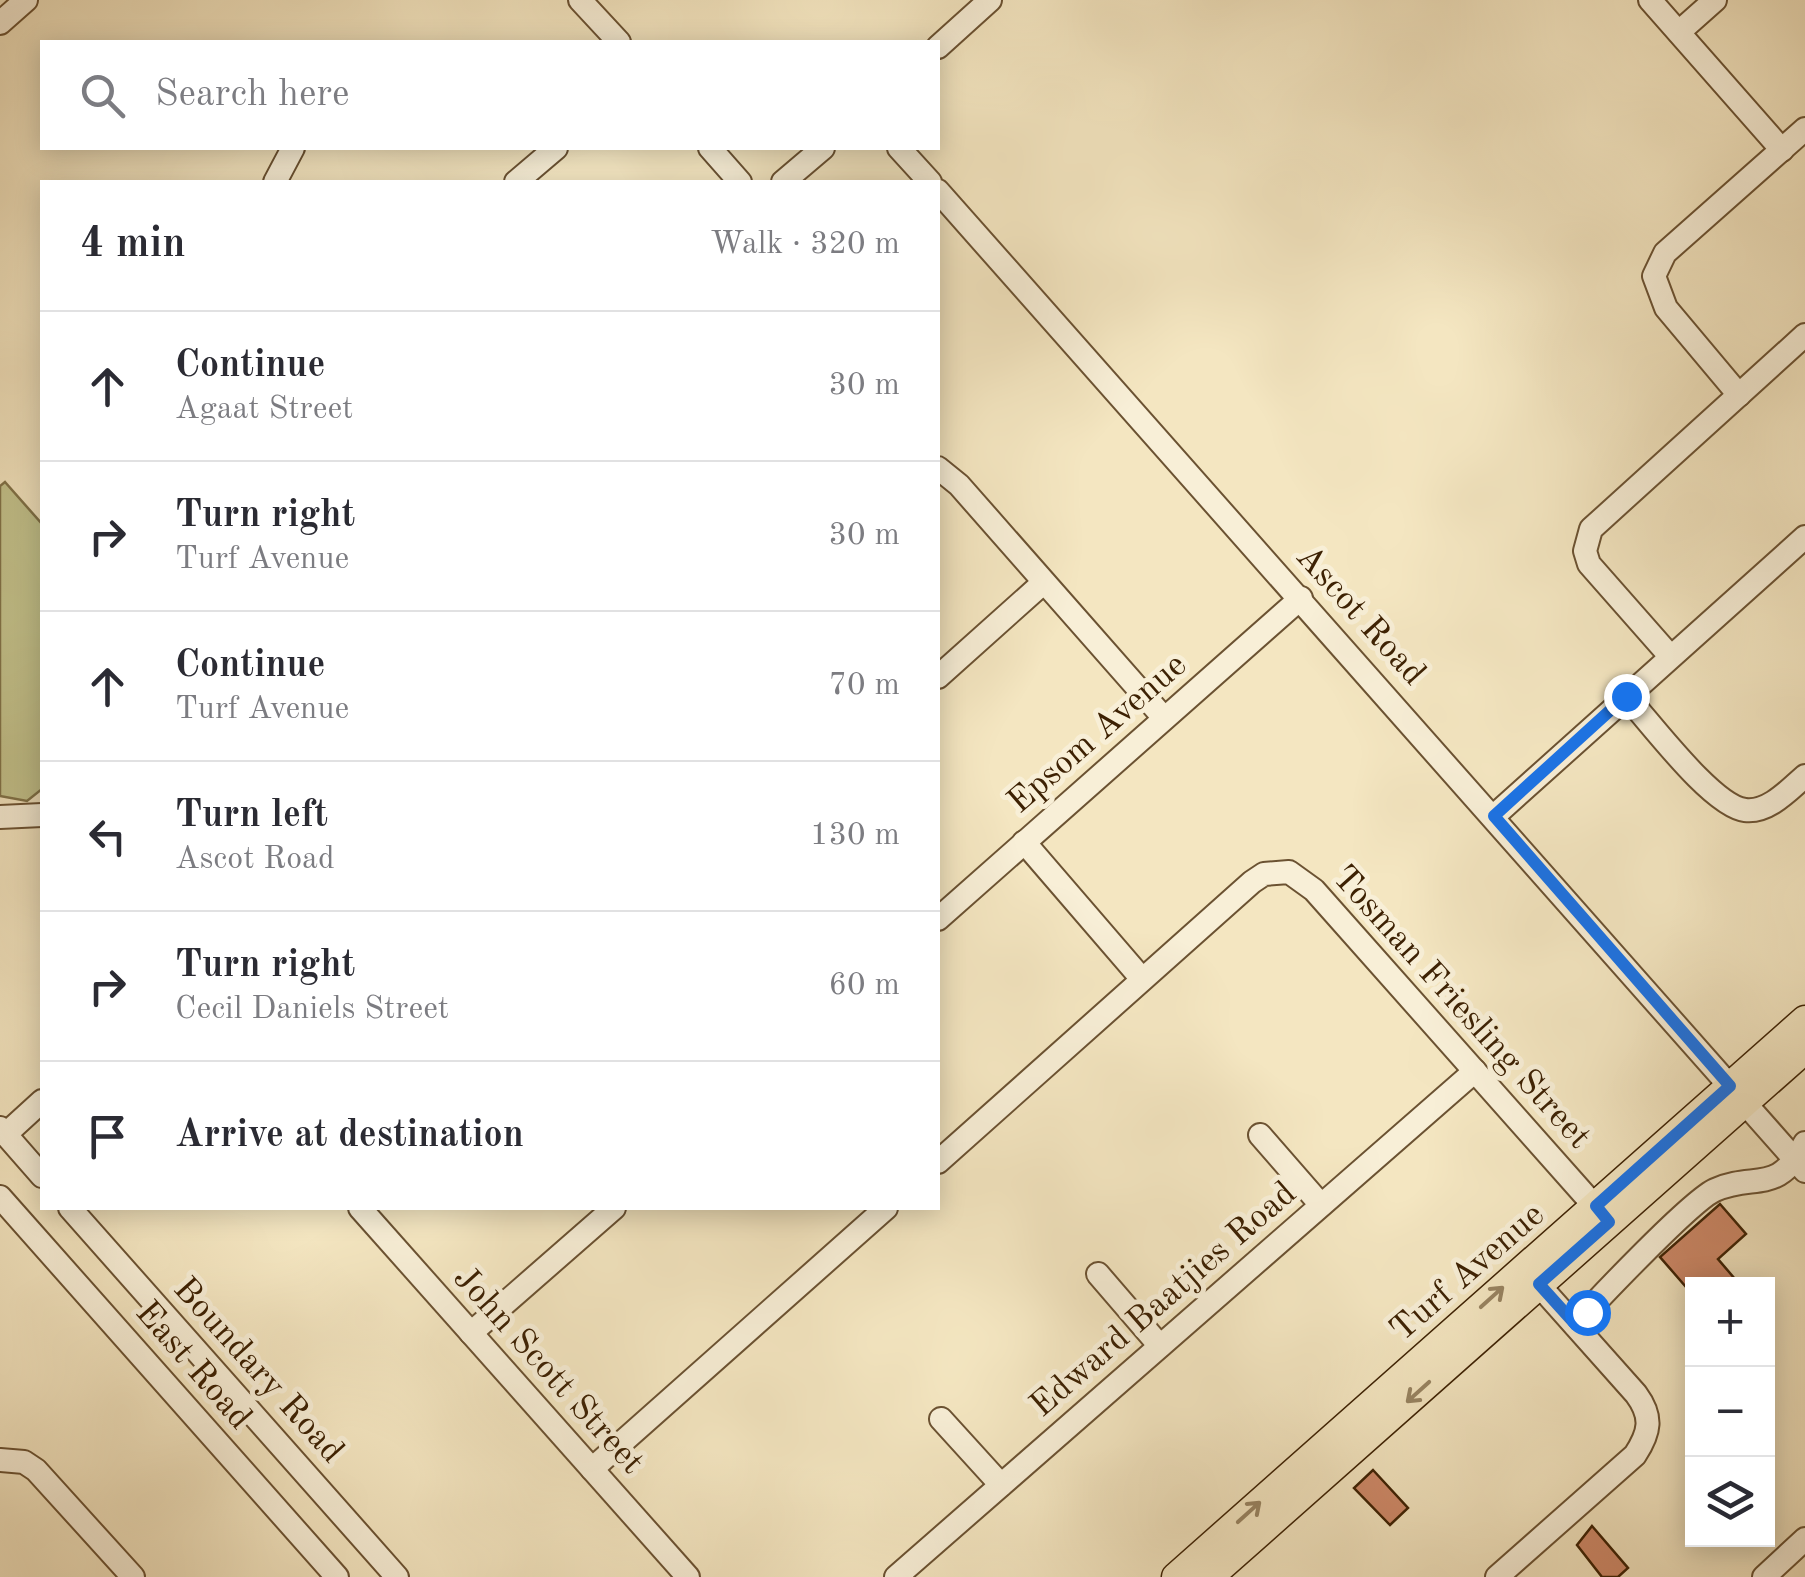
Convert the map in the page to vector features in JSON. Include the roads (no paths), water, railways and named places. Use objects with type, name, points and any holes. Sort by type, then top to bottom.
[{"type":"main road","name":"Turf Avenue","points":[[1176,1577],[1532,1276],[1738,1094],[1805,1020]]},
{"type":"main road","name":"Turf Avenue","points":[[1738,1094],[1805,1049]]},
{"type":"main road","name":"Turf Avenue","points":[[1209,1577],[1532,1276]]},
{"type":"street","points":[[0,23],[26,0]]},
{"type":"street","points":[[580,0],[616,40]]},
{"type":"street","points":[[940,45],[990,0]]},
{"type":"street","points":[[1650,0],[1782,150]]},
{"type":"street","points":[[1679,32],[1715,0]]},
{"type":"street","points":[[1739,395],[1666,308],[1654,276],[1665,253],[1805,129]]},
{"type":"street","points":[[276,180],[292,150]]},
{"type":"street","points":[[518,180],[554,150]]},
{"type":"street","points":[[712,150],[738,180]]},
{"type":"street","points":[[785,180],[821,150]]},
{"type":"street","points":[[901,150],[928,180]]},
{"type":"street","name":"Ascot Road","points":[[940,193],[1738,1094],[1802,1158]]},
{"type":"street","points":[[1670,656],[1598,576],[1585,551],[1586,541],[1600,518],[1805,335]]},
{"type":"street","points":[[940,470],[959,485],[1164,718]]},
{"type":"street","points":[[1494,816],[1805,537]]},
{"type":"street","points":[[940,675],[1043,583]]},
{"type":"street","name":"Epsom Avenue","points":[[940,917],[1301,598]]},
{"type":"street","points":[[1626,696],[1707,784],[1734,806],[1747,810],[1762,807],[1805,776]]},
{"type":"street","points":[[1024,842],[1142,979]]},
{"type":"street","name":"Tosman Friesling Street","points":[[940,1160],[1252,882],[1264,874],[1290,872],[1314,890],[1602,1214]]},
{"type":"street","name":"Edward Baatjies Road","points":[[896,1577],[1475,1071]]},
{"type":"street","points":[[40,1103],[3,1131],[40,1174]]},
{"type":"street","points":[[1260,1135],[1321,1205]]},
{"type":"street","points":[[1576,1325],[1708,1193],[1764,1183],[1802,1158]]},
{"type":"street","name":"East Road","points":[[0,1197],[336,1577]]},
{"type":"street","name":"Boundary Road","points":[[72,1210],[397,1577]]},
{"type":"street","name":"John Scott Street","points":[[362,1210],[688,1577]]},
{"type":"street","points":[[471,1333],[612,1210]]},
{"type":"street","points":[[592,1470],[884,1210]]},
{"type":"street","points":[[1098,1274],[1160,1346]]},
{"type":"street","points":[[1497,1577],[1635,1455],[1649,1428],[1644,1405],[1532,1276]]},
{"type":"street","points":[[941,1418],[1001,1485]]},
{"type":"street","points":[[0,1460],[24,1462],[36,1470],[133,1577]]},
{"type":"street","points":[[1764,1577],[1805,1539]]}]
